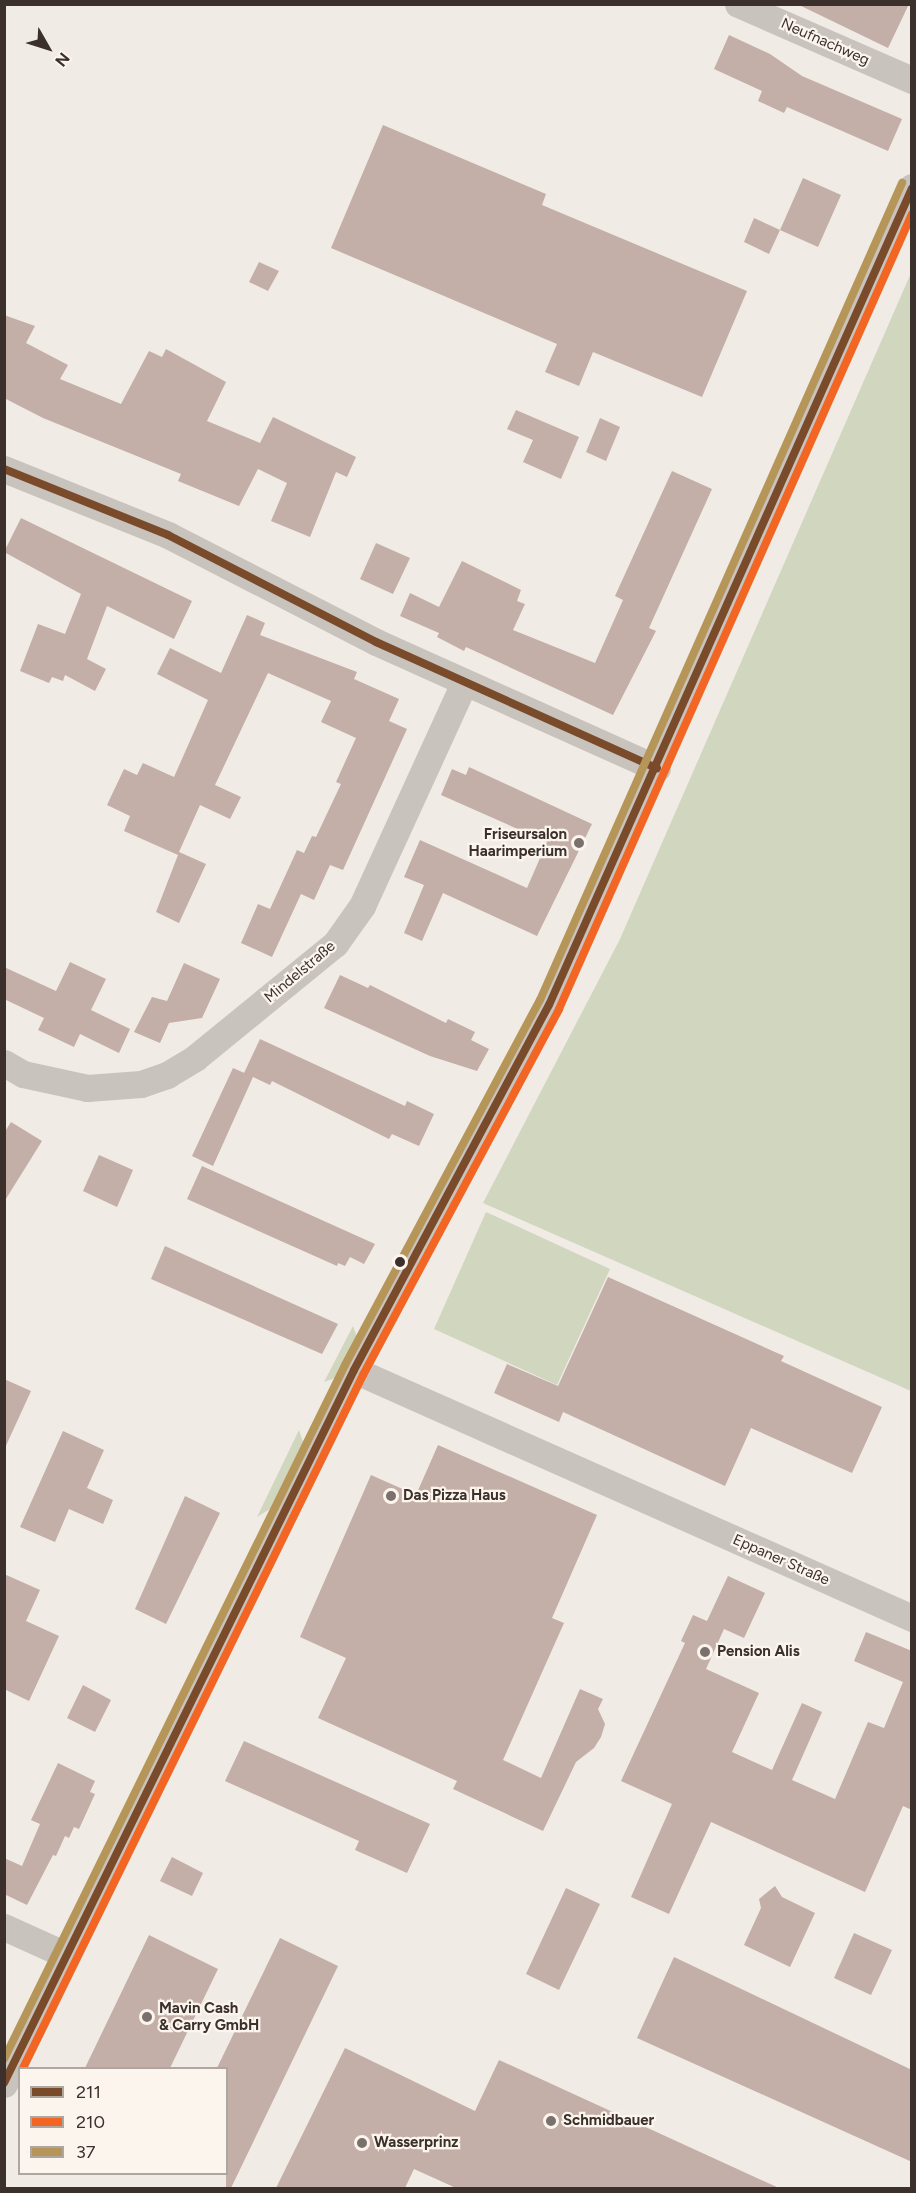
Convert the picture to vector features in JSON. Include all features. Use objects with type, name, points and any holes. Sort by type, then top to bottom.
[{"type":"street","name":"Neufnachweg","points":[[738,4],[912,80]]},
{"type":"street","points":[[4,2084],[354,1370],[549,1005],[657,768],[912,187]]},
{"type":"street","points":[[4,469],[168,536],[464,683],[657,768]]},
{"type":"street","name":"Mindelstraße","points":[[4,1064],[23,1074],[87,1088],[141,1084],[167,1075],[195,1058],[334,944],[362,906],[464,683]]},
{"type":"street","name":"Eppaner Straße","points":[[354,1370],[912,1618]]},
{"type":"street","points":[[4,1927],[66,1955]]},
{"type":"green space","points":[[911,273],[911,1391],[483,1203],[620,939]]},
{"type":"green space","points":[[486,1212],[610,1269],[557,1385],[434,1329]]},
{"type":"green space","points":[[353,1326],[357,1337],[335,1378],[324,1382]]},
{"type":"green space","points":[[299,1430],[303,1442],[270,1509],[257,1517]]},
{"type":"building","points":[[797,4],[909,4],[888,48]]},
{"type":"building","points":[[729,35],[770,54],[802,76],[902,119],[888,151],[787,107],[784,113],[758,101],[762,91],[714,69]]},
{"type":"building","points":[[383,125],[546,194],[542,205],[747,291],[702,397],[593,352],[579,386],[545,372],[557,344],[331,248]]},
{"type":"building","points":[[803,178],[841,195],[818,247],[780,230]]},
{"type":"building","points":[[754,218],[780,230],[769,254],[744,242]]},
{"type":"building","points":[[259,262],[279,271],[268,291],[249,282]]},
{"type":"building","points":[[4,315],[35,326],[26,343],[68,365],[60,379],[121,404],[149,351],[162,357],[166,349],[226,382],[207,421],[260,443],[273,417],[356,457],[347,477],[336,472],[310,537],[271,521],[287,483],[258,469],[239,506],[178,481],[181,474],[43,418],[4,398]]},
{"type":"building","points":[[516,410],[579,437],[561,479],[523,462],[533,440],[507,429]]},
{"type":"building","points":[[600,418],[620,427],[606,461],[586,452]]},
{"type":"building","points":[[672,471],[712,489],[649,628],[656,631],[613,715],[466,647],[464,651],[437,637],[439,633],[400,616],[410,593],[439,607],[462,561],[521,590],[517,601],[525,604],[513,630],[595,663],[623,600],[615,596]]},
{"type":"building","points":[[21,518],[192,601],[174,639],[107,606],[87,659],[106,669],[95,691],[65,675],[63,681],[52,677],[49,683],[20,671],[38,624],[65,634],[81,594],[4,552]]},
{"type":"building","points":[[376,543],[410,558],[393,594],[360,579]]},
{"type":"building","points":[[247,615],[265,623],[260,635],[357,672],[354,679],[399,699],[389,721],[407,729],[343,870],[330,865],[314,900],[301,894],[272,957],[241,943],[258,904],[270,909],[297,850],[304,853],[312,836],[316,837],[341,784],[336,782],[356,738],[321,722],[331,701],[268,673],[215,785],[241,797],[230,819],[200,805],[179,852],[206,864],[179,923],[156,912],[178,855],[124,831],[130,816],[107,805],[124,769],[137,775],[143,763],[174,777],[208,700],[157,674],[170,648],[221,673]]},
{"type":"building","points":[[469,767],[592,824],[537,936],[443,893],[422,941],[404,933],[424,885],[404,877],[420,840],[527,888],[547,842],[441,795],[452,769],[466,775]]},
{"type":"building","points":[[70,962],[106,979],[91,1010],[130,1029],[119,1053],[80,1034],[74,1047],[38,1030],[44,1018],[4,999],[4,967],[56,991]]},
{"type":"building","points":[[184,963],[220,979],[202,1018],[169,1023],[160,1043],[134,1032],[152,997],[167,1001]]},
{"type":"building","points":[[340,975],[368,988],[370,985],[446,1023],[448,1019],[475,1032],[471,1040],[489,1049],[477,1071],[430,1056],[324,1008]]},
{"type":"building","points":[[260,1039],[405,1106],[407,1101],[434,1114],[419,1146],[392,1134],[389,1139],[272,1081],[270,1085],[253,1077],[213,1166],[192,1156],[233,1068],[244,1073]]},
{"type":"building","points":[[11,1122],[42,1141],[4,1202],[4,1133]]},
{"type":"building","points":[[99,1155],[133,1170],[117,1207],[83,1191]]},
{"type":"building","points":[[202,1166],[375,1244],[364,1264],[350,1257],[345,1266],[338,1263],[337,1266],[187,1199]]},
{"type":"building","points":[[165,1246],[338,1324],[322,1354],[151,1279]]},
{"type":"building","points":[[608,1277],[784,1356],[781,1361],[882,1407],[852,1473],[751,1428],[725,1486],[563,1412],[559,1422],[494,1393],[507,1364],[558,1386]]},
{"type":"building","points":[[4,1379],[31,1391],[4,1450]]},
{"type":"building","points":[[63,1431],[104,1450],[87,1488],[113,1500],[103,1524],[69,1509],[55,1542],[20,1527]]},
{"type":"building","points":[[438,1445],[597,1515],[552,1618],[564,1623],[503,1760],[541,1778],[580,1689],[603,1699],[598,1709],[605,1724],[601,1737],[594,1748],[576,1762],[543,1831],[453,1789],[457,1781],[318,1718],[346,1658],[300,1637],[371,1475],[416,1495]]},
{"type":"building","points":[[185,1496],[220,1513],[166,1624],[135,1609]]},
{"type":"building","points":[[4,1574],[40,1590],[26,1621],[59,1636],[29,1701],[4,1689]]},
{"type":"building","points":[[728,1576],[765,1593],[744,1638],[724,1629],[706,1669],[759,1693],[732,1752],[772,1770],[802,1703],[822,1712],[792,1780],[835,1799],[868,1722],[884,1728],[903,1682],[854,1661],[866,1632],[912,1651],[912,1810],[903,1806],[865,1892],[711,1822],[669,1914],[631,1897],[672,1804],[621,1781],[685,1643],[681,1641],[693,1615],[707,1621]]},
{"type":"building","points":[[83,1685],[111,1700],[95,1732],[67,1718]]},
{"type":"building","points":[[244,1741],[430,1824],[407,1873],[355,1850],[359,1841],[225,1781]]},
{"type":"building","points":[[58,1763],[95,1781],[90,1792],[95,1794],[79,1829],[74,1827],[69,1838],[65,1836],[27,1905],[4,1894],[4,1858],[22,1866],[40,1824],[31,1820]]},
{"type":"building","points":[[172,1857],[203,1873],[192,1896],[160,1881]]},
{"type":"building","points":[[775,1886],[782,1897],[815,1913],[790,1967],[744,1945],[761,1908],[759,1899]]},
{"type":"building","points":[[566,1888],[600,1904],[559,1990],[526,1974]]},
{"type":"building","points":[[854,1933],[892,1950],[871,1995],[834,1978]]},
{"type":"building","points":[[149,1935],[218,1969],[170,2067],[85,2067]]},
{"type":"building","points":[[280,1938],[338,1966],[231,2188],[226,2188],[228,2067],[217,2067]]},
{"type":"building","points":[[674,1957],[912,2070],[912,2162],[637,2038]]},
{"type":"building","points":[[345,2048],[475,2111],[499,2060],[779,2188],[456,2188],[414,2169],[405,2188],[276,2188]]},
{"type":"transit line","name":"37","points":[[4,2059],[345,1365],[540,1000],[902,183]]},
{"type":"transit line","name":"211","points":[[4,2083],[354,1370],[549,1005],[912,188]]},
{"type":"transit line","name":"210","points":[[23,2067],[363,1375],[559,1009],[912,214]]},
{"type":"transit line","name":"211","points":[[4,469],[168,535],[376,642],[657,768]]},
{"type":"place","name":"Friseursalon Haarimperium","points":[[579,843]]},
{"type":"place","name":"Das Pizza Haus","points":[[391,1496]]},
{"type":"place","name":"Pension Alis","points":[[705,1652]]},
{"type":"place","name":"Mavin Cash & Carry GmbH","points":[[147,2017]]},
{"type":"place","name":"Schmidbauer","points":[[551,2121]]},
{"type":"place","name":"Wasserprinz","points":[[362,2143]]}]
